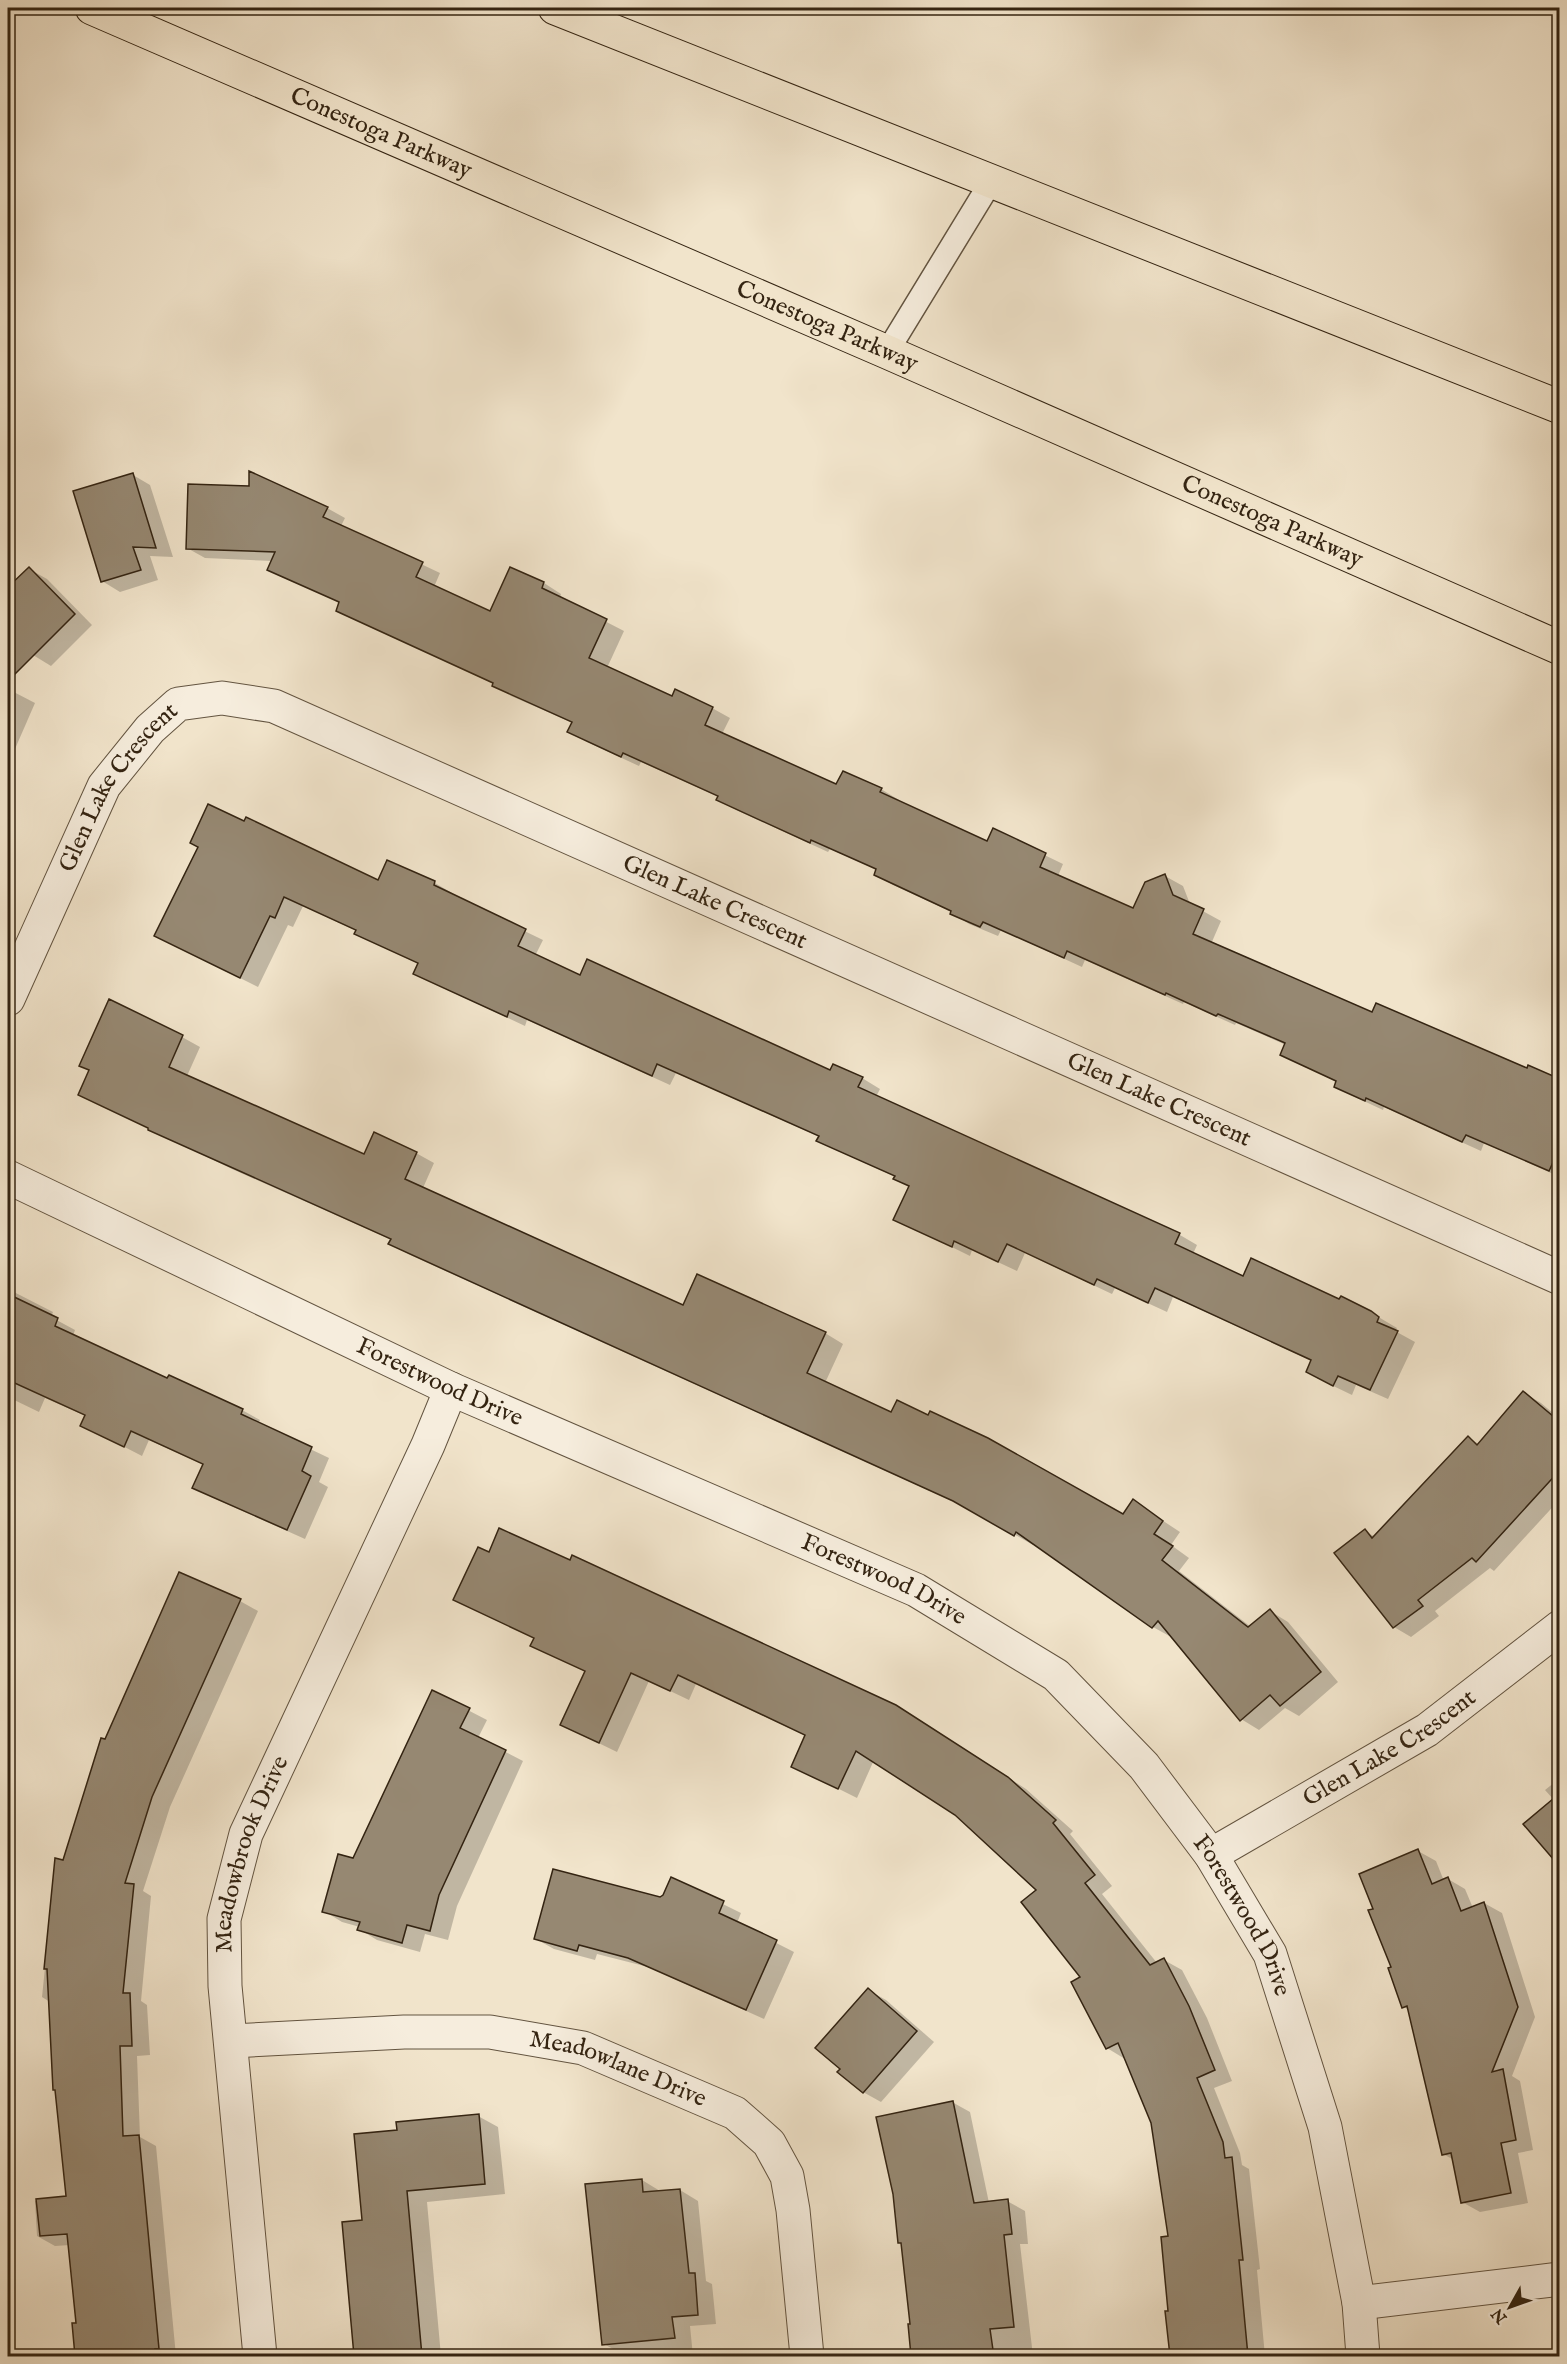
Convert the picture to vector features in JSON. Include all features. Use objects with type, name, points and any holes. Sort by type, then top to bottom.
[{"type":"highway","name":"Conestoga Parkway","points":[[92,8],[887,352],[1560,648]]},
{"type":"highway","points":[[555,8],[1560,407]]},
{"type":"street","name":"Glen Lake Crescent","points":[[8,999],[104,786],[150,729],[178,704],[222,698],[274,706],[1560,1278]]},
{"type":"street","name":"Forestwood Drive","points":[[8,1177],[451,1389],[916,1590],[1056,1675],[1144,1766],[1211,1855],[1270,1954],[1325,2127],[1359,2303],[1363,2356]]},
{"type":"street","name":"Meadowbrook Drive","points":[[260,2356],[225,1986],[224,1919],[246,1834],[428,1445],[451,1389]]},
{"type":"street","name":"Glen Lake Crescent","points":[[1211,1855],[1428,1730],[1560,1627]]},
{"type":"street","name":"Meadowlane Drive","points":[[232,2041],[404,2032],[490,2032],[583,2048],[735,2113],[769,2143],[787,2176],[793,2211],[807,2356]]},
{"type":"street","points":[[1359,2303],[1560,2279]]},
{"type":"lane","points":[[887,352],[993,180]]},
{"type":"building","points":[[249,471],[328,507],[323,517],[423,562],[416,577],[490,611],[510,567],[544,582],[542,588],[607,619],[589,658],[672,696],[675,689],[713,707],[705,725],[836,784],[843,771],[882,788],[880,792],[987,841],[993,828],[1046,853],[1040,867],[1133,908],[1145,882],[1165,874],[1173,895],[1204,909],[1193,934],[1372,1012],[1376,1003],[1527,1068],[1528,1065],[1560,1079],[1560,1147],[1549,1171],[1466,1135],[1462,1142],[1366,1098],[1365,1101],[1334,1087],[1336,1081],[1280,1055],[1285,1043],[1218,1014],[1216,1016],[1166,993],[1165,995],[1067,951],[1064,958],[983,922],[980,927],[874,875],[876,869],[811,840],[810,843],[716,800],[718,796],[623,753],[621,757],[567,732],[572,722],[336,611],[339,602],[267,570],[275,552],[186,549],[188,484],[249,486]]},
{"type":"building","points":[[133,473],[156,548],[133,547],[141,570],[101,582],[73,491]]},
{"type":"building","points":[[29,567],[75,614],[8,681],[8,587]]},
{"type":"building","points":[[208,804],[244,821],[246,817],[378,880],[387,860],[435,881],[434,885],[526,929],[518,946],[580,975],[587,959],[830,1070],[833,1064],[863,1077],[858,1087],[1180,1233],[1175,1244],[1243,1276],[1251,1258],[1339,1299],[1341,1296],[1371,1311],[1379,1317],[1377,1322],[1398,1331],[1370,1390],[1338,1376],[1333,1386],[1306,1372],[1311,1360],[1155,1288],[1148,1303],[1097,1279],[1094,1285],[1007,1244],[998,1262],[954,1241],[952,1247],[893,1220],[909,1186],[893,1179],[895,1176],[816,1141],[819,1136],[657,1064],[652,1076],[509,1011],[507,1017],[413,974],[418,963],[354,934],[356,930],[284,897],[275,918],[270,916],[240,978],[154,936],[198,847],[190,843]]},
{"type":"building","points":[[109,999],[183,1035],[169,1067],[364,1154],[374,1132],[417,1152],[405,1179],[683,1305],[697,1274],[826,1332],[807,1373],[891,1412],[897,1400],[928,1415],[930,1411],[988,1438],[1123,1514],[1133,1499],[1163,1521],[1154,1534],[1173,1546],[1162,1560],[1248,1627],[1270,1609],[1321,1672],[1280,1706],[1270,1695],[1240,1721],[1158,1621],[1152,1628],[1016,1532],[1014,1536],[953,1501],[388,1244],[391,1239],[148,1130],[78,1095],[89,1070],[79,1066]]},
{"type":"building","points":[[8,1294],[58,1318],[55,1326],[167,1378],[169,1375],[243,1409],[241,1414],[312,1447],[302,1471],[311,1476],[287,1530],[192,1488],[203,1464],[131,1431],[124,1447],[80,1426],[85,1415],[8,1380]]},
{"type":"building","points":[[1523,1391],[1560,1422],[1560,1470],[1476,1562],[1472,1558],[1418,1600],[1423,1606],[1393,1628],[1334,1553],[1365,1529],[1372,1538],[1468,1436],[1477,1445]]},
{"type":"building","points":[[499,1528],[570,1560],[572,1555],[896,1705],[1008,1777],[1056,1820],[1053,1823],[1095,1875],[1085,1883],[1150,1965],[1164,1958],[1189,2006],[1215,2070],[1197,2078],[1223,2142],[1225,2158],[1232,2157],[1243,2260],[1239,2260],[1248,2356],[1170,2356],[1161,2237],[1168,2236],[1151,2123],[1118,2043],[1106,2049],[1071,1982],[1080,1977],[1021,1902],[1036,1890],[955,1815],[856,1751],[838,1789],[791,1767],[805,1735],[678,1675],[670,1691],[631,1673],[599,1743],[560,1725],[585,1671],[530,1646],[534,1638],[453,1600],[478,1547],[489,1552]]},
{"type":"building","points":[[179,1572],[241,1599],[152,1797],[125,1883],[134,1884],[123,1993],[130,1993],[132,2046],[120,2046],[123,2136],[139,2135],[159,2349],[155,2349],[155,2356],[75,2356],[72,2323],[76,2323],[67,2234],[40,2236],[36,2199],[66,2196],[55,2090],[53,2090],[47,1969],[44,1969],[55,1858],[63,1860],[101,1738],[105,1739]]},
{"type":"building","points":[[432,1690],[470,1708],[460,1728],[506,1750],[439,1895],[430,1931],[407,1925],[402,1943],[357,1930],[360,1922],[322,1912],[338,1854],[353,1858]]},
{"type":"building","points":[[1560,1793],[1560,1867],[1523,1824]]},
{"type":"building","points":[[1418,1849],[1432,1884],[1448,1877],[1461,1911],[1484,1902],[1518,2007],[1492,2072],[1503,2069],[1516,2140],[1501,2143],[1511,2193],[1461,2203],[1451,2153],[1442,2155],[1407,2006],[1402,2008],[1388,1968],[1391,1967],[1368,1910],[1373,1909],[1359,1874]]},
{"type":"building","points":[[553,1869],[660,1897],[671,1877],[724,1901],[719,1913],[777,1940],[746,2010],[628,1958],[579,1945],[577,1951],[534,1939]]},
{"type":"building","points":[[868,1988],[917,2031],[863,2093],[837,2072],[840,2069],[815,2048]]},
{"type":"building","points":[[953,2101],[974,2203],[1008,2199],[1012,2234],[1004,2235],[1014,2327],[990,2329],[993,2350],[911,2356],[908,2324],[910,2324],[901,2243],[898,2243],[893,2194],[876,2117]]},
{"type":"building","points":[[479,2114],[485,2184],[407,2191],[422,2356],[354,2356],[342,2222],[362,2220],[354,2134],[397,2130],[396,2122]]},
{"type":"building","points":[[642,2179],[643,2192],[680,2189],[689,2273],[695,2273],[698,2315],[672,2317],[675,2338],[602,2345],[585,2184]]}]
